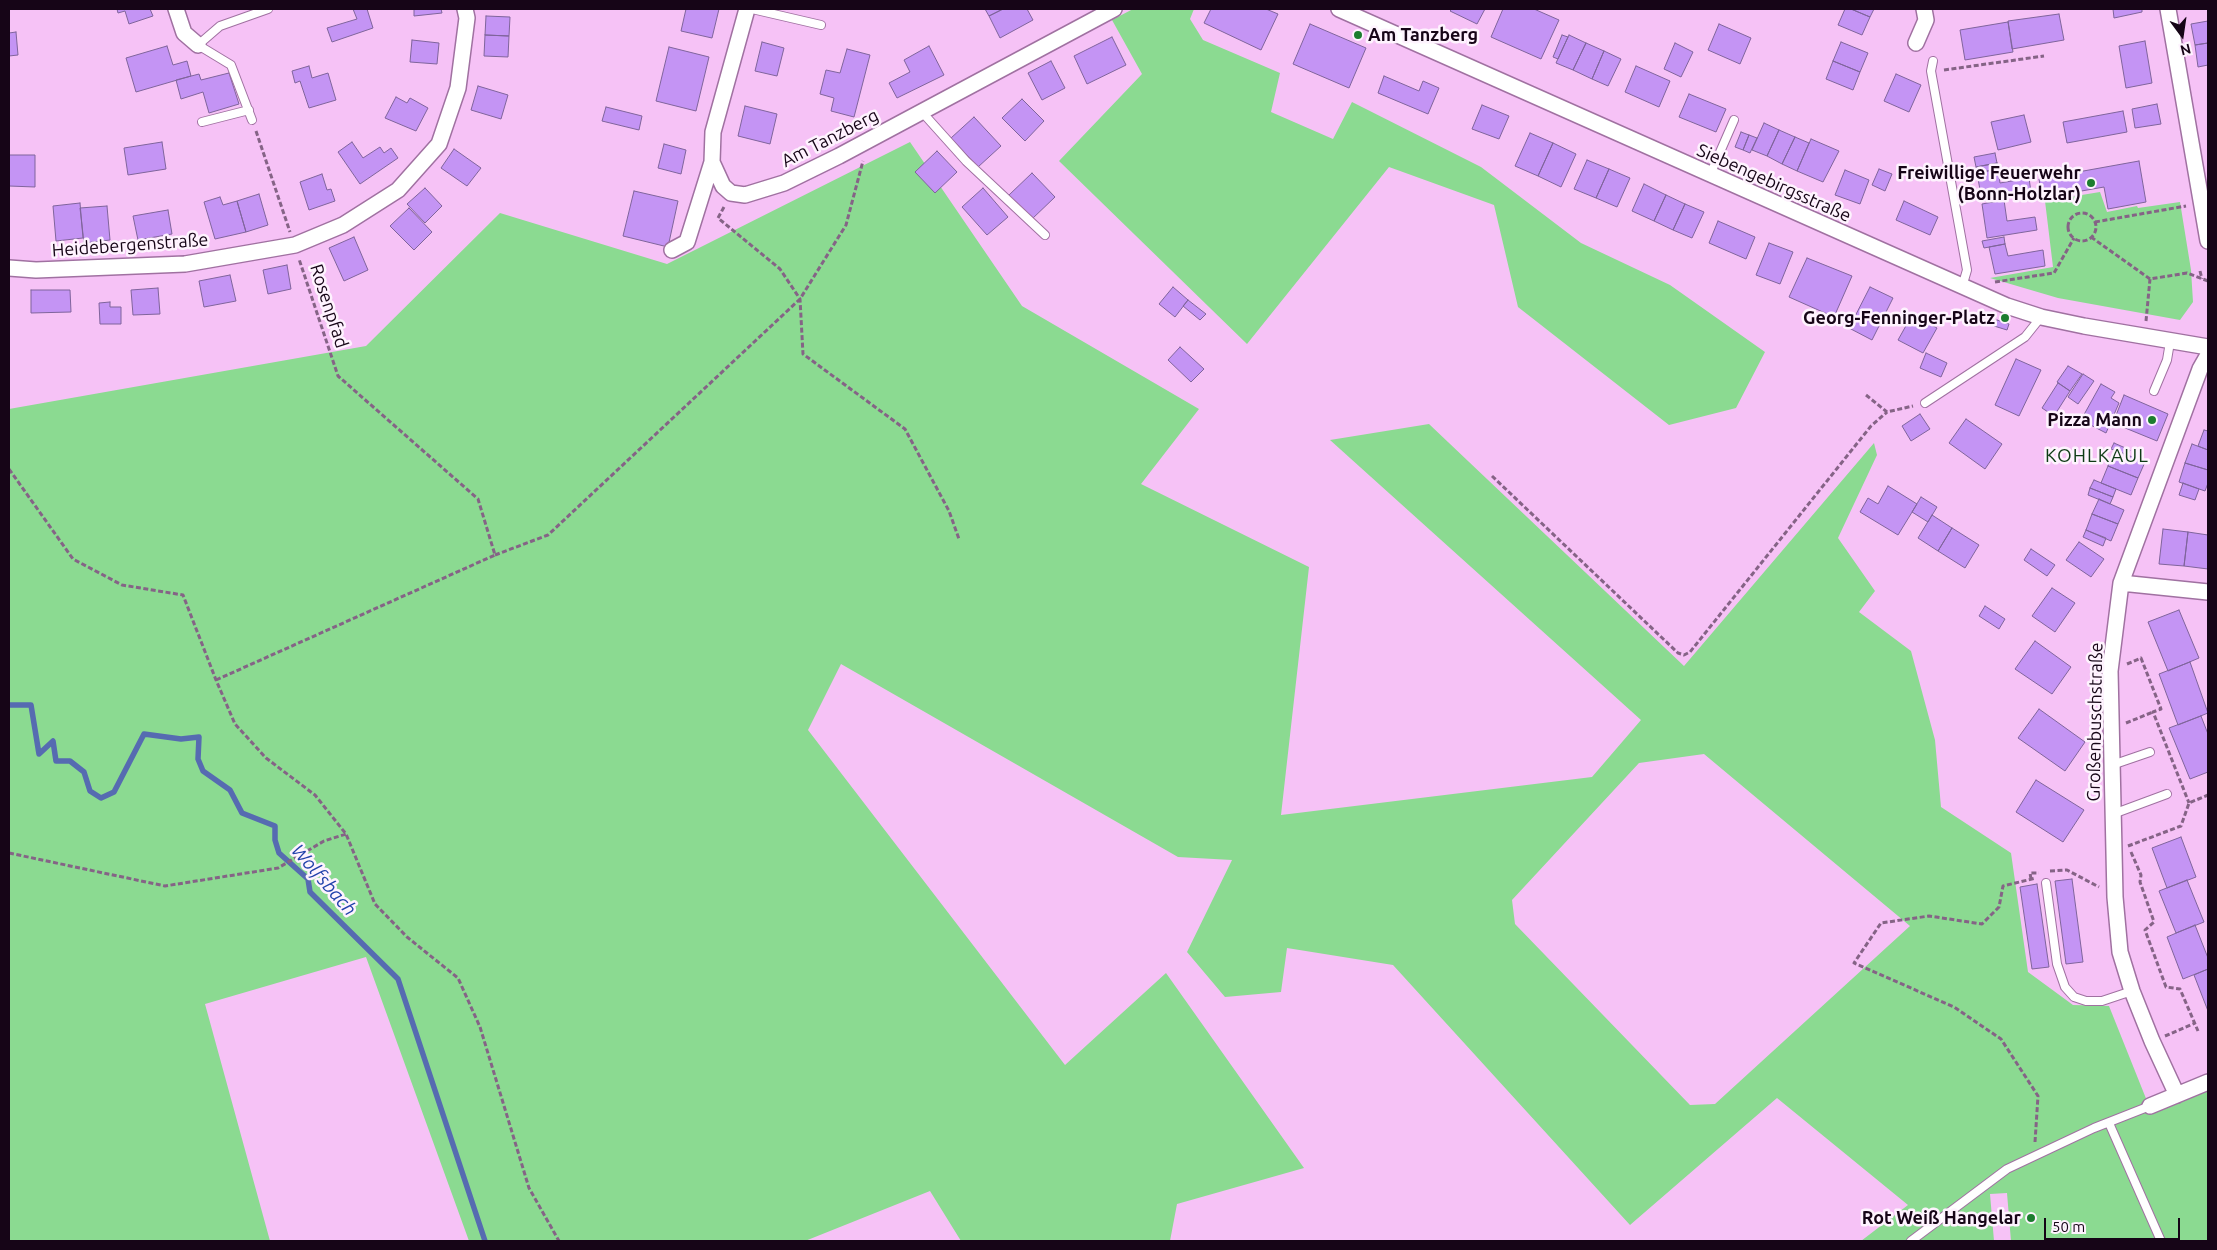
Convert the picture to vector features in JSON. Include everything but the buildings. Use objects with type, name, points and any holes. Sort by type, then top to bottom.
[{"type":"street","points":[[176,9],[184,33],[198,45]]},
{"type":"street","name":"Heidebergenstraße","points":[[9,268],[36,270],[185,264],[295,245],[342,225],[398,190],[439,144],[458,88],[467,18],[466,9]]},
{"type":"street","points":[[672,250],[688,242],[712,162],[714,132],[747,9]]},
{"type":"street","name":"Am Tanzberg","points":[[731,193],[745,195],[784,183],[868,141],[1114,9]]},
{"type":"street","name":"Siebengebirgsstraße","points":[[1339,9],[2007,306],[2040,317],[2170,342],[2208,347]]},
{"type":"street","points":[[1916,43],[1926,20],[1924,9]]},
{"type":"street","points":[[2168,9],[2208,241]]},
{"type":"street","points":[[712,162],[723,186],[731,193]]},
{"type":"street","name":"Großenbuschstraße","points":[[2177,1095],[2152,1041],[2132,991],[2120,952],[2115,897],[2121,847],[2113,814],[2110,671],[2121,583],[2200,369],[2208,355]]},
{"type":"street","points":[[2121,583],[2208,592]]},
{"type":"street","points":[[2150,1106],[2208,1082]]},
{"type":"lane","points":[[252,120],[231,65],[198,45],[220,26],[268,9]]},
{"type":"lane","points":[[752,9],[821,25]]},
{"type":"lane","points":[[1933,61],[1931,71],[1967,270],[1962,287]]},
{"type":"lane","points":[[202,122],[249,110]]},
{"type":"lane","points":[[922,112],[966,161],[1045,235]]},
{"type":"lane","points":[[1710,174],[1734,120]]},
{"type":"lane","points":[[1925,403],[2025,337],[2040,317]]},
{"type":"lane","points":[[2154,391],[2167,360],[2170,342]]},
{"type":"lane","points":[[2112,765],[2150,752]]},
{"type":"lane","points":[[2113,814],[2167,794]]},
{"type":"lane","points":[[2046,883],[2057,964],[2065,987],[2074,997],[2086,1001],[2102,1001],[2132,991]]},
{"type":"lane","points":[[1911,1241],[2007,1169],[2034,1155],[2150,1106]]},
{"type":"lane","points":[[2110,1123],[2161,1241]]},
{"type":"path","points":[[1931,71],[2044,56]]},
{"type":"path","name":"Rosenpfad","points":[[252,120],[338,376],[478,498],[495,555]]},
{"type":"path","points":[[216,680],[495,555],[548,535],[800,300],[846,225],[868,141]]},
{"type":"path","points":[[731,193],[718,218],[780,269],[800,300],[803,354],[905,429],[949,511],[960,539]]},
{"type":"path","points":[[2095,222],[2202,203]]},
{"type":"path","points":[[2085,213],[2093,218],[2095,222],[2095,232],[2085,240],[2074,238],[2068,230],[2069,220],[2076,214],[2085,213]]},
{"type":"path","points":[[2091,237],[2150,279],[2187,273],[2208,281]]},
{"type":"path","points":[[1990,283],[2054,273],[2074,238]]},
{"type":"path","points":[[2200,271],[2202,279]]},
{"type":"path","points":[[2150,279],[2146,322],[2154,323]]},
{"type":"path","points":[[1866,395],[1887,412]]},
{"type":"path","points":[[1492,476],[1678,653],[1684,655],[1690,652],[1871,426],[1887,412],[1925,403]]},
{"type":"path","points":[[9,469],[73,558],[122,585],[183,595],[235,724],[266,758],[315,796],[346,834],[375,904],[407,937],[458,978],[480,1027],[529,1188],[559,1241]]},
{"type":"path","points":[[2110,671],[2141,658],[2162,709],[2111,729]]},
{"type":"path","points":[[2153,712],[2189,803],[2181,826],[2121,847],[2141,875],[2140,882],[2154,922],[2145,930],[2166,987],[2180,989],[2198,1031]]},
{"type":"path","points":[[2189,803],[2208,795]]},
{"type":"path","points":[[9,853],[166,886],[278,868],[324,841],[346,834]]},
{"type":"path","points":[[2034,1155],[2038,1096],[2001,1039],[1954,1007],[1854,963],[1881,923],[1929,916],[1982,924],[1999,907],[2003,886],[2031,879],[2030,874],[2067,870],[2082,876],[2115,897]]},
{"type":"path","points":[[2152,1041],[2195,1024]]},
{"type":"green space","points":[[1133,9],[1194,9],[1190,19],[1203,40],[1280,73],[1271,112],[1333,139],[1352,102],[1481,167],[1581,243],[1670,285],[1765,352],[1736,408],[1669,425],[1518,307],[1494,205],[1389,167],[1247,344],[1059,161],[1142,74],[1112,20]]},
{"type":"green space","points":[[910,142],[1022,306],[1199,409],[1141,484],[1309,567],[1281,815],[1592,777],[1641,720],[1330,440],[1429,424],[1684,666],[1874,443],[1877,455],[1838,538],[1875,591],[1859,612],[1911,651],[1935,740],[1941,807],[2011,853],[2028,972],[2073,1005],[2109,1006],[2151,1111],[2208,1087],[2208,1241],[2011,1241],[2007,1193],[1990,1194],[1994,1241],[1861,1241],[1908,1205],[1777,1098],[1630,1225],[1393,965],[1287,948],[1281,992],[1225,997],[1187,952],[1232,860],[1178,857],[841,664],[808,730],[1065,1065],[1166,973],[1304,1168],[1177,1204],[1170,1241],[961,1241],[930,1191],[805,1241],[469,1241],[366,957],[205,1004],[270,1241],[9,1241],[9,409],[366,346],[500,213],[667,264]],"holes":[[[1704,754],[1910,926],[1715,1104],[1690,1105],[1515,924],[1512,900],[1639,763]]]},
{"type":"green space","name":"Georg-Fenninger-Platz","points":[[2100,192],[2107,212],[2137,206],[2138,208],[2180,202],[2191,270],[2193,302],[2180,320],[2058,298],[1990,278],[2053,267],[2045,201]]},
{"type":"waterway","name":"Wolfsbach","points":[[9,705],[31,705],[39,754],[53,741],[56,761],[70,761],[84,772],[90,791],[101,798],[114,792],[144,734],[181,739],[199,737],[198,759],[203,771],[230,790],[242,813],[275,826],[275,840],[279,853],[308,879],[310,892],[398,979],[485,1241]]},
{"type":"place","name":"Am Tanzberg","points":[[1358,35]]},
{"type":"place","name":"Freiwillige Feuerwehr (Bonn-Holzlar)","points":[[2091,183]]},
{"type":"place","name":"Georg-Fenninger-Platz","points":[[2005,318]]},
{"type":"place","name":"Pizza Mann","points":[[2152,420]]},
{"type":"place","name":"Rot Weiß Hangelar","points":[[2031,1218]]},
{"type":"district","name":"KOHLKAUL","points":[[2097,456]]}]
